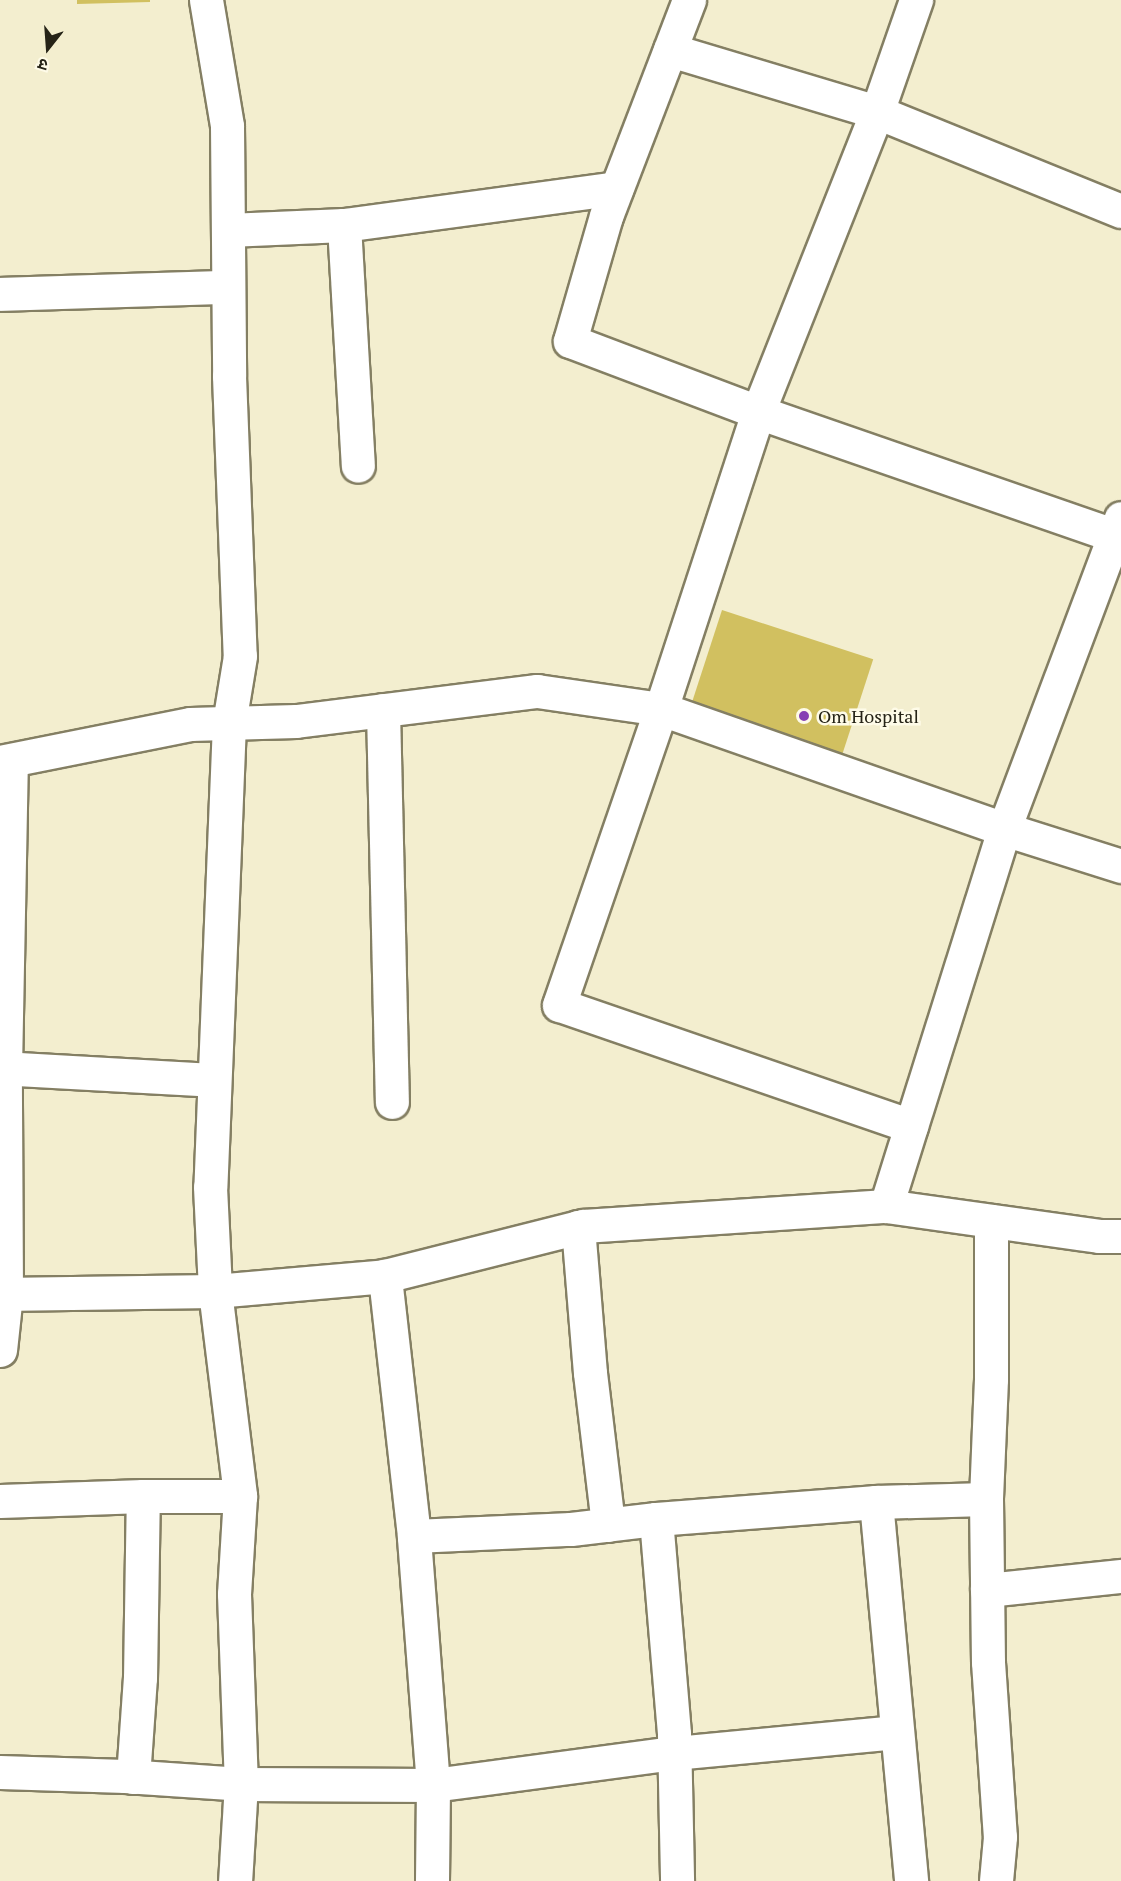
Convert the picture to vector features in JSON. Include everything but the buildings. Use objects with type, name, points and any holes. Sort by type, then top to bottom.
[{"type":"street","points":[[206,0],[227,126],[228,287],[240,656],[229,723],[210,1187],[215,1291],[240,1496],[234,1594],[241,1784],[235,1881]]},
{"type":"street","points":[[689,0],[617,188],[570,341],[758,411],[1119,531],[1004,829],[886,1206]]},
{"type":"street","points":[[911,1126],[559,1005],[661,709],[758,411],[877,112],[916,0]]},
{"type":"street","points":[[670,50],[877,112],[1121,211]]},
{"type":"street","points":[[228,230],[345,225],[617,188]]},
{"type":"street","points":[[345,225],[358,466]]},
{"type":"street","points":[[0,294],[228,287]]},
{"type":"street","points":[[0,1350],[3,1294],[6,761],[190,724],[296,721],[537,691],[661,709],[1004,829],[1121,866]]},
{"type":"street","points":[[382,710],[392,1102]]},
{"type":"street","points":[[3,1068],[214,1080]]},
{"type":"street","points":[[3,1294],[215,1291],[386,1276],[578,1227],[886,1206],[1098,1236],[1121,1236]]},
{"type":"street","points":[[991,1221],[991,1379],[986,1499],[988,1662],[1000,1837],[996,1881]]},
{"type":"street","points":[[578,1227],[590,1373],[608,1525]]},
{"type":"street","points":[[386,1276],[414,1536],[433,1785],[432,1881]]},
{"type":"street","points":[[0,1501],[143,1496],[240,1496]]},
{"type":"street","points":[[133,1777],[140,1678],[143,1496]]},
{"type":"street","points":[[414,1536],[571,1529],[656,1519],[876,1502],[986,1499]]},
{"type":"street","points":[[876,1502],[911,1881]]},
{"type":"street","points":[[656,1519],[674,1753],[677,1881]]},
{"type":"street","points":[[987,1590],[1121,1576]]},
{"type":"street","points":[[0,1772],[241,1784],[433,1785],[674,1753],[896,1732]]},
{"type":"place","name":"Om Hospital","points":[[804,716]]}]
